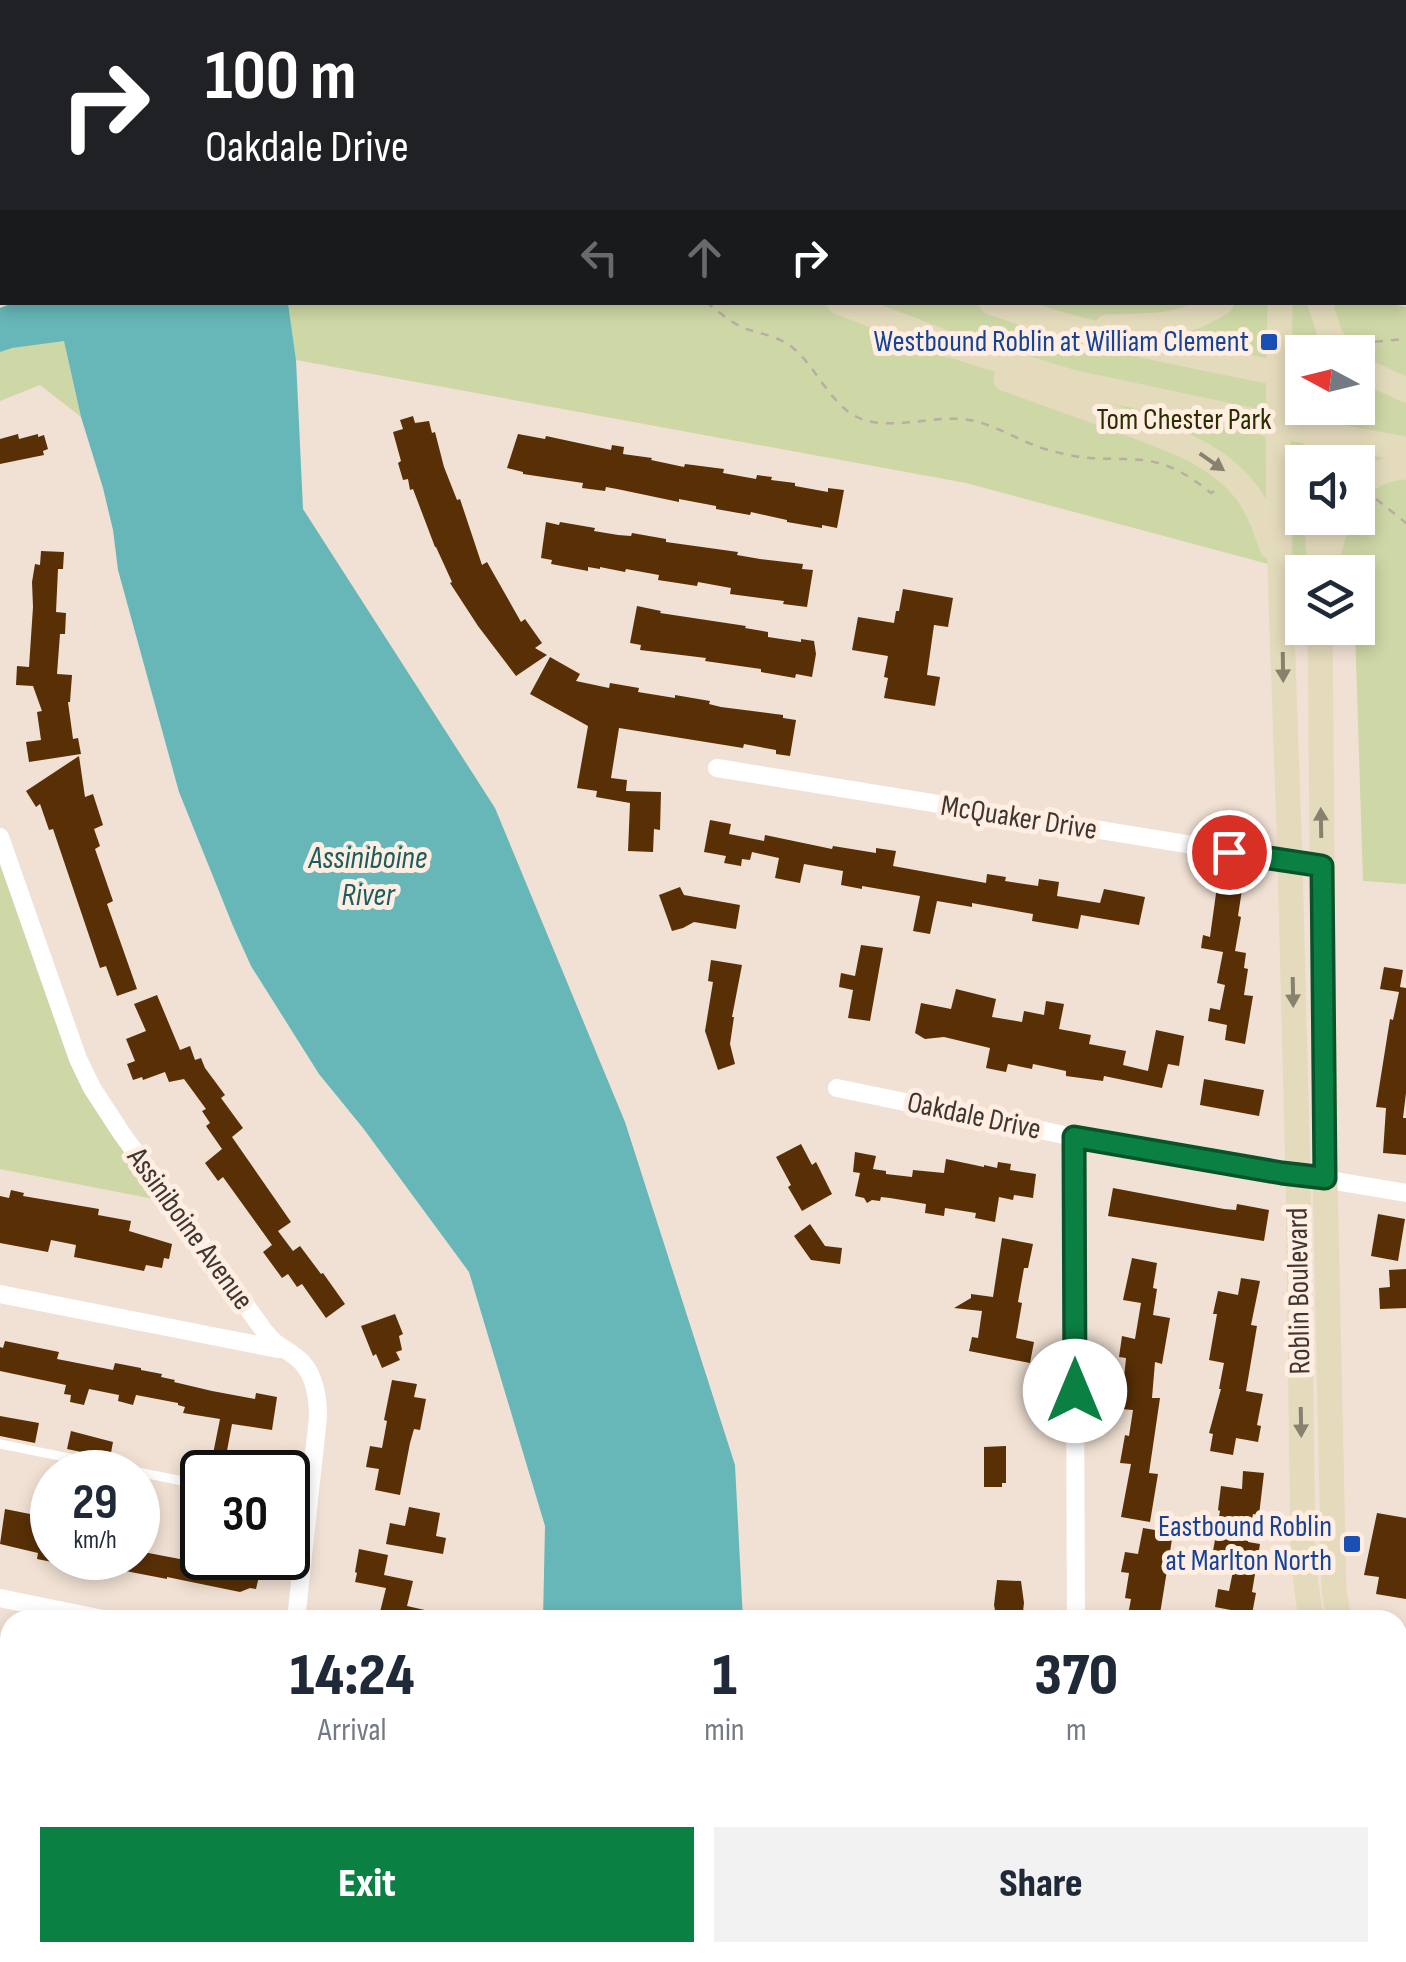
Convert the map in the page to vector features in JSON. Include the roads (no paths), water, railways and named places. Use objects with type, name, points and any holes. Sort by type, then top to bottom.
[{"type":"main road","points":[[847,305],[966,350],[1071,382],[1285,425]]},
{"type":"main road","points":[[1000,305],[1164,351],[1285,375]]},
{"type":"main road","points":[[1069,327],[1164,325],[1186,321],[1218,305]]},
{"type":"main road","name":"Roblin Boulevard","points":[[1280,305],[1285,336]]},
{"type":"main road","points":[[1317,335],[1320,305]]},
{"type":"main road","points":[[1321,305],[1330,335]]},
{"type":"main road","points":[[966,350],[1005,378],[1200,453],[1248,494],[1280,570]]},
{"type":"main road","points":[[1375,377],[1406,393]]},
{"type":"main road","points":[[1375,390],[1406,393]]},
{"type":"main road","name":"Roblin Boulevard","points":[[1285,399],[1278,426],[1280,570],[1298,1176],[1303,1560],[1310,1610]]},
{"type":"main road","points":[[1330,425],[1406,450]]},
{"type":"main road","points":[[1375,475],[1406,467]]},
{"type":"main road","name":"Roblin Boulevard","points":[[1320,645],[1325,1178],[1334,1591],[1338,1610]]},
{"type":"street","name":"McQuaker Drive","points":[[717,768],[1322,866]]},
{"type":"street","name":"Assiniboine Avenue","points":[[0,837],[78,1060],[92,1088],[169,1202],[278,1348],[292,1354],[310,1374],[318,1417],[310,1488]]},
{"type":"street","name":"Oakdale Drive","points":[[837,1088],[1074,1137],[1406,1192]]},
{"type":"street","points":[[1074,1137],[1076,1610]]},
{"type":"street","points":[[0,1294],[278,1348]]},
{"type":"street","name":"Assiniboine Avenue","points":[[297,1610],[300,1580]]},
{"type":"street","points":[[0,1598],[59,1610]]},
{"type":"lane","points":[[0,1444],[180,1481]]},
{"type":"water","name":"Assiniboine River","points":[[288,305],[296,360],[303,509],[495,808],[625,1122],[735,1465],[742,1610],[543,1610],[545,1526],[469,1272],[319,1074],[251,966],[179,792],[118,570],[113,530],[64,341],[0,352],[0,308]]},
{"type":"place","name":"Westbound Roblin at William Clement","points":[[1269,342]]},
{"type":"place","name":"Eastbound Roblin at Marlton North","points":[[1352,1544]]},
{"type":"park label","name":"Tom Chester Park","points":[[1184,420]]}]
